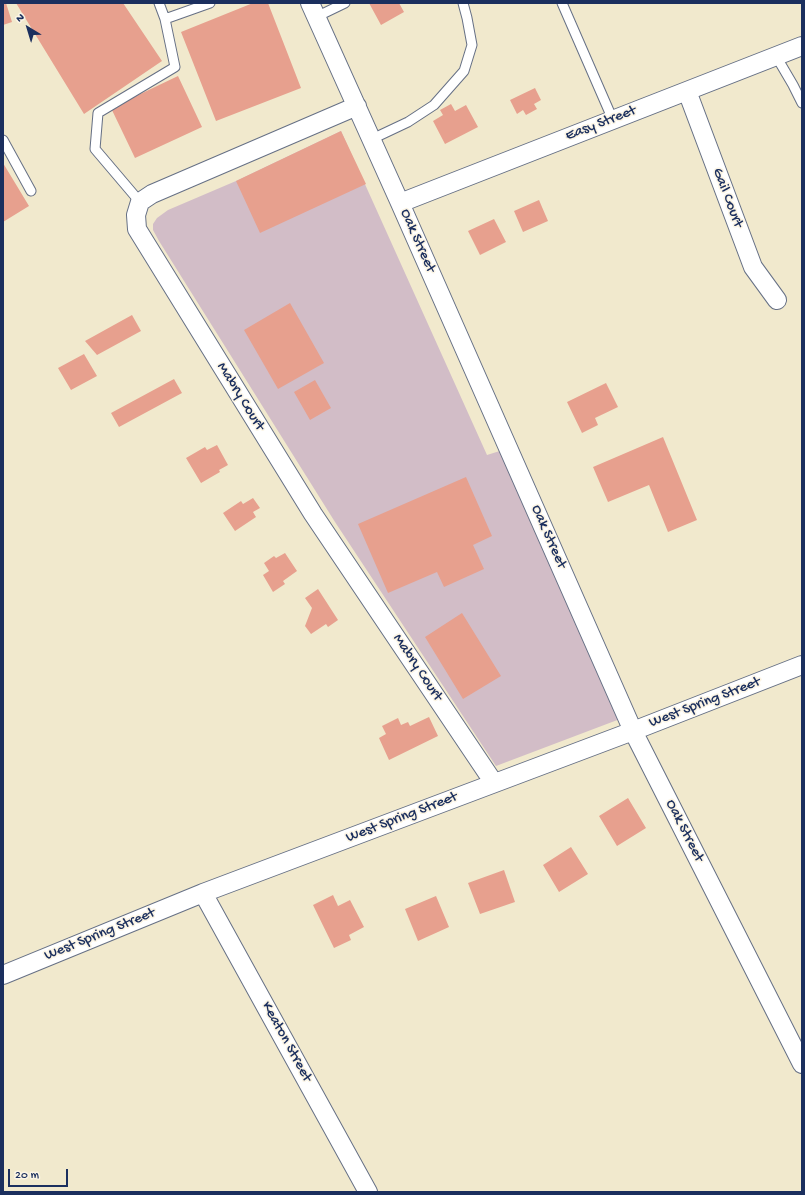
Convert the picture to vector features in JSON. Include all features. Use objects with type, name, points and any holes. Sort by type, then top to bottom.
[{"type":"street","name":"Oak Street","points":[[313,10],[400,202],[633,731],[802,1064]]},
{"type":"street","name":"Easy Street","points":[[400,202],[802,46]]},
{"type":"street","name":"Gail Court","points":[[687,91],[753,267],[777,300]]},
{"type":"street","points":[[140,202],[152,194],[357,106]]},
{"type":"street","name":"Mabry Court","points":[[140,202],[136,215],[137,229],[313,514],[494,783]]},
{"type":"street","name":"West Spring Street","points":[[3,975],[203,893],[633,731],[802,665]]},
{"type":"street","name":"Keaton Street","points":[[203,893],[368,1192]]},
{"type":"lane","points":[[140,202],[96,149],[98,112],[175,67],[166,19],[159,3]]},
{"type":"lane","points":[[166,19],[210,3]]},
{"type":"lane","points":[[313,10],[345,3]]},
{"type":"lane","points":[[372,139],[408,122],[434,105],[464,71],[472,45],[463,3]]},
{"type":"lane","points":[[562,3],[613,120]]},
{"type":"lane","points":[[776,56],[794,85],[802,103]]},
{"type":"lane","points":[[3,140],[31,191]]},
{"type":"shaded area","points":[[341,131],[487,455],[503,450],[620,719],[496,766],[335,522],[153,230],[153,224],[157,218],[168,210],[236,181]]},
{"type":"building","points":[[3,3],[6,3],[12,22],[3,25]]},
{"type":"building","points":[[16,3],[123,3],[162,61],[84,114]]},
{"type":"building","points":[[253,3],[268,3],[301,88],[216,121],[181,32]]},
{"type":"building","points":[[369,3],[399,3],[404,12],[381,25]]},
{"type":"building","points":[[178,76],[202,127],[135,158],[111,108]]},
{"type":"building","points":[[535,88],[541,100],[534,104],[537,109],[526,115],[523,110],[517,114],[510,100]]},
{"type":"building","points":[[451,104],[455,111],[466,105],[478,127],[445,144],[433,121],[443,115],[440,110]]},
{"type":"building","points":[[341,131],[366,184],[260,233],[236,181]]},
{"type":"building","points":[[3,163],[29,206],[3,222]]},
{"type":"building","points":[[539,200],[548,221],[523,232],[514,211]]},
{"type":"building","points":[[494,219],[506,242],[480,255],[468,231]]},
{"type":"building","points":[[290,303],[324,363],[278,389],[244,330]]},
{"type":"building","points":[[132,315],[141,331],[97,355],[85,341]]},
{"type":"building","points":[[84,354],[97,376],[71,390],[58,368]]},
{"type":"building","points":[[174,379],[182,393],[119,427],[111,413]]},
{"type":"building","points":[[315,380],[331,408],[310,420],[294,392]]},
{"type":"building","points":[[606,383],[618,407],[595,418],[598,425],[582,433],[567,402]]},
{"type":"building","points":[[663,437],[697,520],[668,532],[649,485],[608,502],[593,467]]},
{"type":"building","points":[[217,445],[228,465],[219,470],[220,472],[201,483],[186,458],[205,447],[207,450]]},
{"type":"building","points":[[466,477],[492,536],[473,545],[484,569],[444,587],[437,572],[388,593],[358,524]]},
{"type":"building","points":[[253,498],[260,508],[253,512],[256,517],[235,531],[223,513],[241,501],[243,504]]},
{"type":"building","points":[[285,553],[297,571],[283,581],[285,584],[273,592],[263,575],[269,571],[264,563],[274,556],[276,558]]},
{"type":"building","points":[[318,589],[338,620],[328,627],[326,624],[311,634],[305,626],[312,608],[305,598]]},
{"type":"building","points":[[462,613],[501,676],[463,699],[425,637]]},
{"type":"building","points":[[429,717],[438,736],[389,760],[379,738],[386,734],[382,726],[398,718],[401,725],[408,722],[410,726]]},
{"type":"building","points":[[628,798],[646,828],[617,846],[599,816]]},
{"type":"building","points":[[571,847],[588,874],[559,892],[543,865]]},
{"type":"building","points":[[504,870],[515,902],[480,914],[468,883]]},
{"type":"building","points":[[333,895],[338,906],[350,900],[364,927],[349,935],[351,940],[334,948],[313,905]]},
{"type":"building","points":[[436,896],[449,927],[418,941],[405,909]]}]
